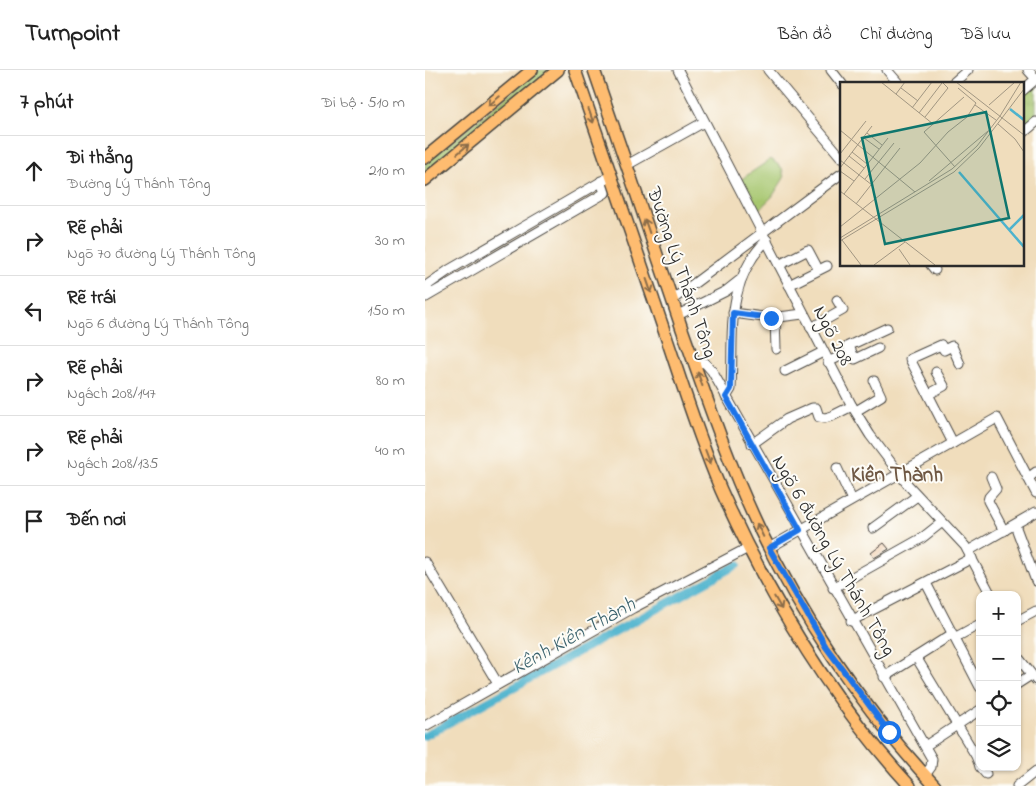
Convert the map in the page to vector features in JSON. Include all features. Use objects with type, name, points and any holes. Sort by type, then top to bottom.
[{"type":"main road","points":[[425,158],[532,70]]},
{"type":"main road","points":[[425,180],[559,70]]},
{"type":"main road","name":"Đường Lý Thánh Tông","points":[[575,70],[606,179],[721,490],[748,548],[811,658],[885,757],[910,786]]},
{"type":"main road","name":"Đường Lý Thánh Tông","points":[[594,70],[715,422],[736,478],[769,548],[826,647],[900,746],[935,786]]},
{"type":"main road","points":[[698,430],[715,422]]},
{"type":"main road","points":[[885,757],[900,746]]},
{"type":"street","name":"Ngõ 208","points":[[678,70],[854,409],[917,496],[970,555],[989,591]]},
{"type":"street","points":[[768,70],[840,156]]},
{"type":"street","points":[[831,70],[840,82]]},
{"type":"street","points":[[887,70],[897,82]]},
{"type":"street","points":[[954,82],[968,70]]},
{"type":"street","points":[[1023,90],[1036,80],[1028,70]]},
{"type":"street","points":[[627,165],[704,122]]},
{"type":"street","points":[[1023,133],[1036,122]]},
{"type":"street","points":[[673,300],[765,236],[840,175]]},
{"type":"street","points":[[427,291],[491,252],[605,193],[606,179]]},
{"type":"street","points":[[726,397],[731,389],[733,313],[740,280],[765,236]]},
{"type":"street","points":[[779,265],[808,250],[816,265]]},
{"type":"street","points":[[789,285],[827,266]]},
{"type":"street","points":[[678,315],[726,290],[740,280]]},
{"type":"street","points":[[811,328],[843,310],[837,300]]},
{"type":"street","points":[[733,313],[775,318],[803,314]]},
{"type":"street","points":[[775,318],[775,349]]},
{"type":"street","points":[[879,348],[855,358],[849,346],[887,328]]},
{"type":"street","points":[[953,443],[910,359],[941,344],[944,350],[952,346],[960,364]]},
{"type":"street","points":[[828,362],[851,351]]},
{"type":"street","points":[[785,370],[823,352]]},
{"type":"street","name":"Ngõ 6 đường Lý Thánh Tông","points":[[693,361],[707,365],[851,621],[925,746],[933,763],[925,775]]},
{"type":"street","points":[[929,394],[944,386],[936,372]]},
{"type":"street","points":[[752,444],[787,419],[812,408],[816,408],[819,417],[825,418],[854,409],[881,396],[874,381]]},
{"type":"street","points":[[769,548],[997,418],[1036,493]]},
{"type":"street","points":[[837,468],[852,500]]},
{"type":"street","points":[[1028,478],[1036,472]]},
{"type":"street","points":[[991,477],[996,489],[989,497],[989,501],[1004,531]]},
{"type":"street","points":[[873,528],[917,496]]},
{"type":"street","points":[[851,621],[926,583],[1036,512]]},
{"type":"street","points":[[833,588],[922,538],[941,523]]},
{"type":"street","points":[[1015,525],[1036,581]]},
{"type":"street","points":[[425,726],[633,608],[748,548]]},
{"type":"street","points":[[425,562],[498,684]]},
{"type":"street","points":[[926,583],[977,681]]},
{"type":"street","points":[[1021,619],[1036,611]]},
{"type":"street","points":[[884,677],[949,636],[955,636],[976,626]]},
{"type":"street","points":[[916,657],[959,725],[976,756]]},
{"type":"street","points":[[1021,660],[1033,673],[1021,681]]},
{"type":"street","points":[[925,746],[976,713]]},
{"type":"street","points":[[1017,786],[1036,771]]},
{"type":"green space","points":[[539,70],[551,70],[425,172],[425,164]]},
{"type":"green space","points":[[1036,80],[1036,122],[1023,133],[1023,90]]},
{"type":"green space","points":[[771,159],[782,168],[784,178],[772,197],[757,211],[740,180]]},
{"type":"building","points":[[884,543],[889,549],[874,558],[871,553]]},
{"type":"waterway","name":"Kênh Kiên Thành","points":[[425,736],[737,565]]},
{"type":"district","name":"Kiên Thành","points":[[897,474]]},
{"type":"route","points":[[771,318],[733,313],[731,392],[726,397],[800,530],[769,548],[826,647],[889,732]]}]
